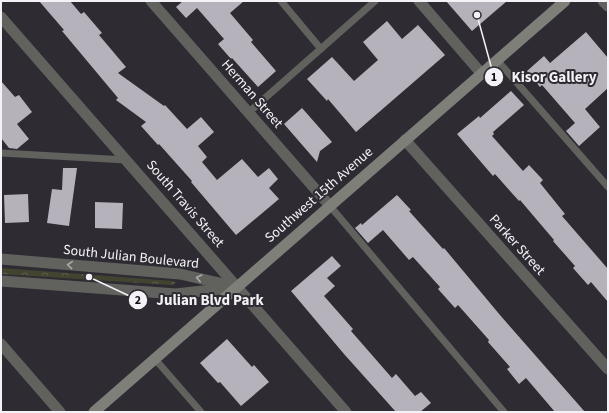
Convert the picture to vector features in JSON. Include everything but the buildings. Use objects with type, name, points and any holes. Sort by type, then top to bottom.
[{"type":"main road","name":"Southwest 15th Avenue","points":[[94,412],[564,1]]},
{"type":"street","name":"Herman Street","points":[[151,1],[330,206]]},
{"type":"street","points":[[419,1],[481,73]]},
{"type":"street","points":[[603,1],[608,6]]},
{"type":"street","name":"South Travis Street","points":[[1,17],[346,412]]},
{"type":"street","name":"Parker Street","points":[[404,140],[608,369]]},
{"type":"street","name":"South Julian Boulevard","points":[[1,259],[180,274],[237,287]]},
{"type":"street","name":"South Julian Boulevard","points":[[1,281],[176,294],[237,287]]},
{"type":"street","points":[[1,344],[60,412]]},
{"type":"lane","points":[[281,1],[321,48]]},
{"type":"lane","points":[[248,112],[376,1]]},
{"type":"lane","points":[[497,60],[608,186]]},
{"type":"lane","points":[[1,153],[126,160]]},
{"type":"lane","points":[[330,206],[504,412]]},
{"type":"lane","points":[[155,359],[201,412]]},
{"type":"green space","points":[[1,268],[173,281],[176,283],[172,285],[1,274]]},
{"type":"place","name":"Kisor Gallery","points":[[477,15]]},
{"type":"place","name":"Julian Blvd Park","points":[[89,277]]}]
